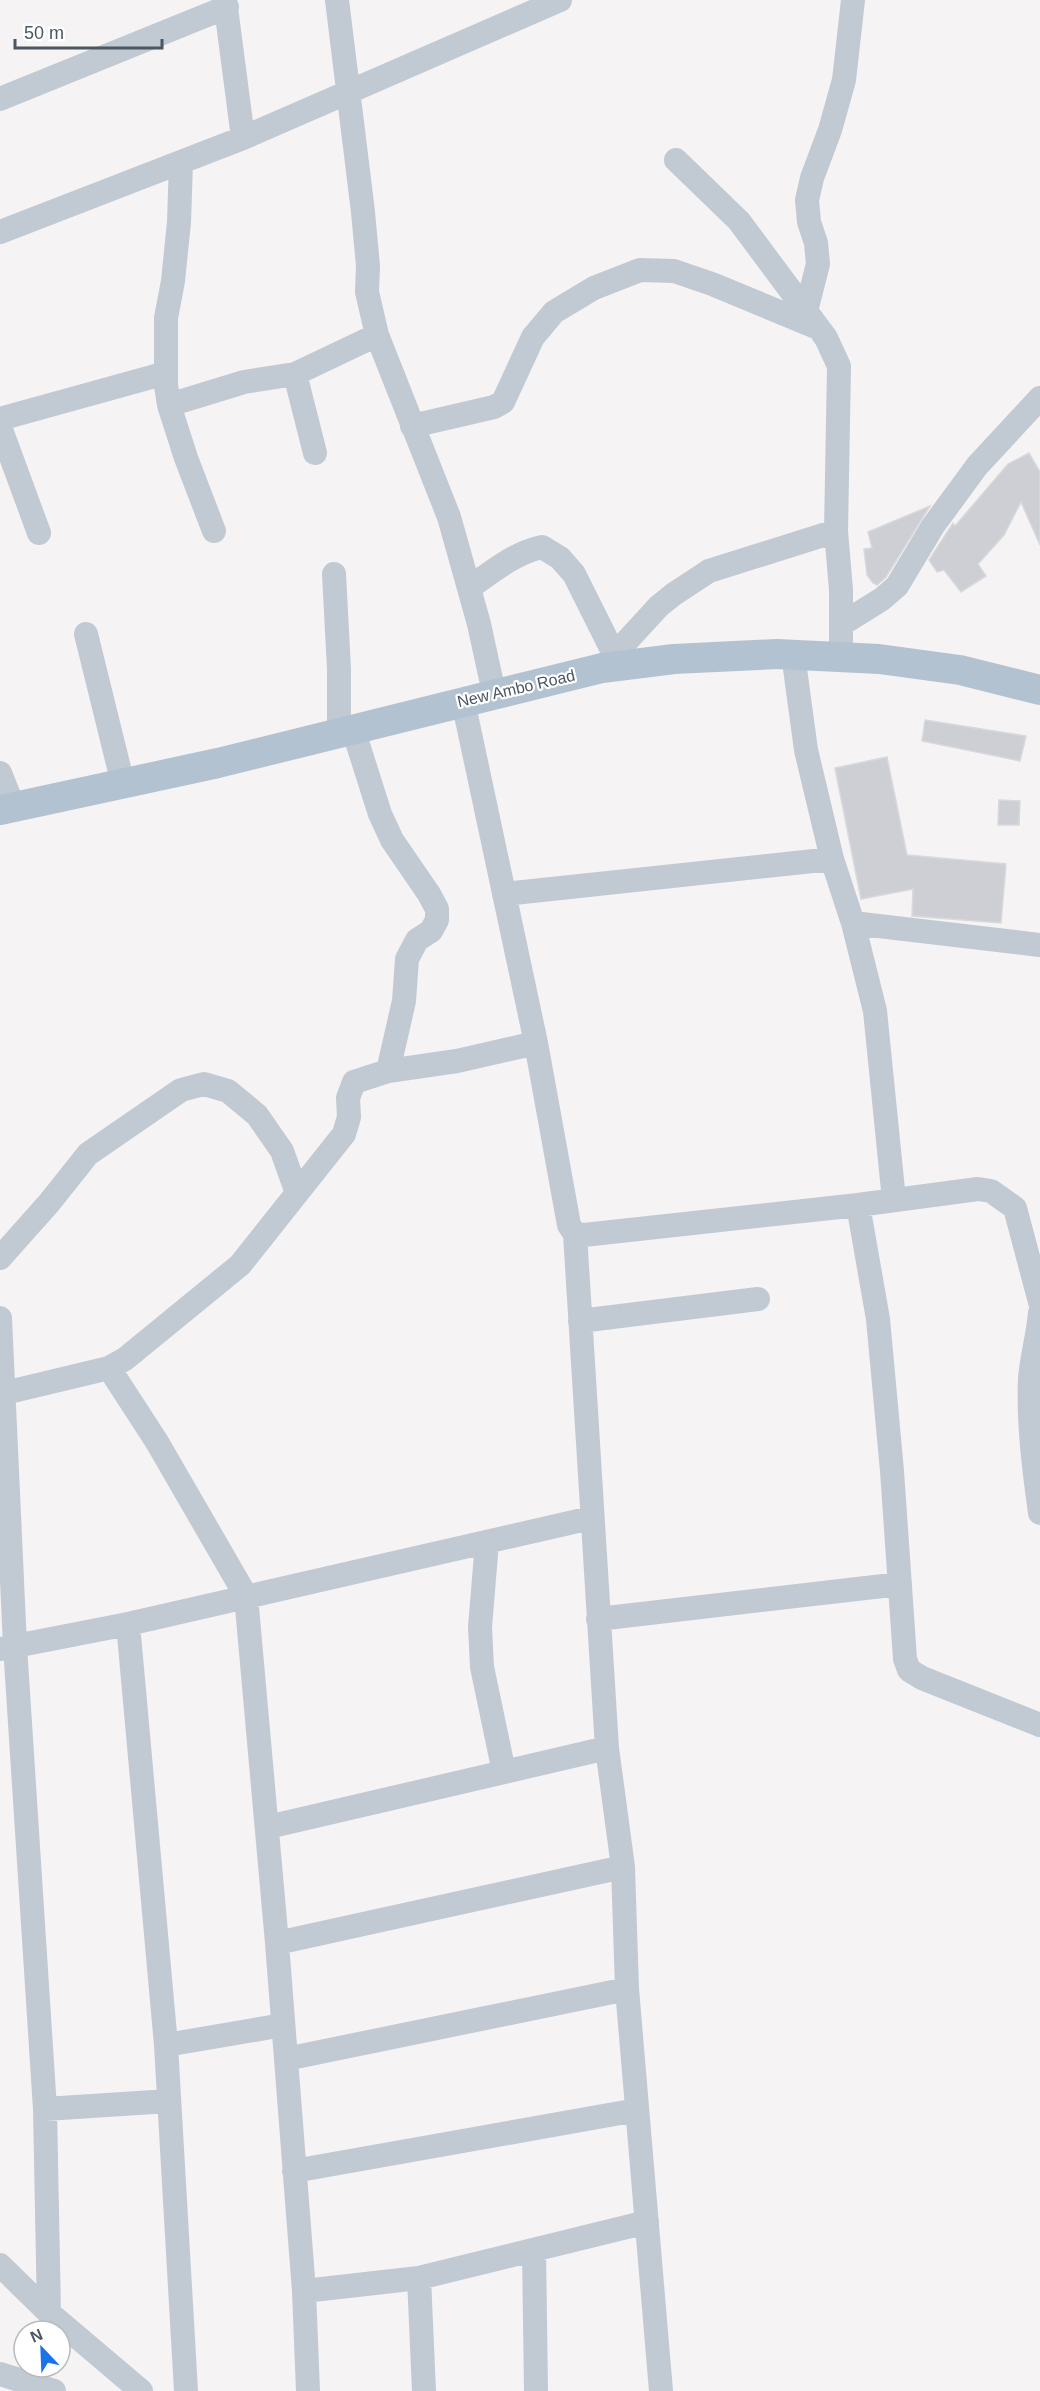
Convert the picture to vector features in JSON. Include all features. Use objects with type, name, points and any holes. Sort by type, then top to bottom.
[{"type":"main road","name":"New Ambo Road","points":[[7,809],[123,784],[346,730],[494,693],[608,661],[793,654],[879,659],[960,670],[1040,690]]},
{"type":"street","points":[[337,0],[365,234],[368,266],[367,292],[377,335],[449,517],[494,693]]},
{"type":"street","points":[[0,232],[243,138],[560,0]]},
{"type":"street","points":[[812,320],[818,264],[807,200],[844,80],[853,0]]},
{"type":"street","points":[[0,99],[226,4],[243,138]]},
{"type":"street","points":[[676,160],[739,221],[833,350],[839,366],[836,531],[842,624],[841,657]]},
{"type":"street","points":[[181,162],[179,222],[173,281],[166,318],[166,373],[169,405],[186,458],[214,531]]},
{"type":"street","points":[[412,426],[494,407],[503,402],[533,338],[554,312],[594,288],[640,270],[674,271],[812,320]]},
{"type":"street","points":[[169,405],[244,382],[295,374],[377,335]]},
{"type":"street","points":[[0,419],[166,373]]},
{"type":"street","points":[[295,374],[315,453]]},
{"type":"street","points":[[842,624],[882,599],[897,586],[933,526],[977,466],[1040,398]]},
{"type":"street","points":[[0,427],[39,533]]},
{"type":"street","points":[[469,588],[505,562],[528,550],[542,547],[560,558],[574,574],[608,661],[658,606],[709,571],[836,531]]},
{"type":"street","points":[[334,574],[339,669],[346,730],[392,840],[437,909],[437,920],[434,926],[431,931],[417,940],[407,959],[404,1001],[388,1071]]},
{"type":"street","points":[[86,634],[123,784]]},
{"type":"street","points":[[793,654],[806,750],[832,859],[853,923],[874,1011],[894,1200]]},
{"type":"street","points":[[464,700],[536,1043],[569,1225],[575,1234],[607,1748],[623,1867],[627,1989],[661,2391]]},
{"type":"street","points":[[0,773],[7,809]]},
{"type":"street","points":[[504,894],[832,859]]},
{"type":"street","points":[[853,923],[1040,945]]},
{"type":"street","points":[[2,1393],[109,1368],[125,1359],[240,1265],[344,1134],[349,1117],[348,1098],[354,1082],[388,1071],[457,1061],[536,1043]]},
{"type":"street","points":[[0,1258],[50,1203],[88,1154],[181,1090],[204,1084],[228,1091],[257,1115],[282,1151],[297,1194]]},
{"type":"street","points":[[575,1234],[580,1236],[652,1226],[858,1205],[978,1189],[991,1191],[1015,1209],[1040,1302]]},
{"type":"street","points":[[858,1205],[878,1319],[892,1471],[905,1659],[909,1670],[922,1678],[1040,1725]]},
{"type":"street","points":[[580,1320],[758,1299]]},
{"type":"street","points":[[1040,1313],[1033,1354],[1030,1396],[1035,1478],[1040,1513]]},
{"type":"street","points":[[0,1318],[8,1648],[45,2109],[49,2313]]},
{"type":"street","points":[[109,1368],[158,1442],[246,1596],[268,1827],[304,2291],[308,2391]]},
{"type":"street","points":[[8,1648],[128,1624],[591,1518]]},
{"type":"street","points":[[487,1542],[480,1627],[482,1657],[504,1772]]},
{"type":"street","points":[[598,1619],[900,1584]]},
{"type":"street","points":[[128,1624],[166,2045],[186,2391]]},
{"type":"street","points":[[268,1827],[607,1748]]},
{"type":"street","points":[[277,1943],[623,1867]]},
{"type":"street","points":[[286,2060],[627,1989]]},
{"type":"street","points":[[166,2045],[283,2025]]},
{"type":"street","points":[[45,2109],[169,2101]]},
{"type":"street","points":[[294,2171],[637,2110]]},
{"type":"street","points":[[304,2291],[419,2278],[647,2222]]},
{"type":"street","points":[[534,2250],[536,2391]]},
{"type":"street","points":[[0,2265],[49,2313],[141,2391]]},
{"type":"street","points":[[419,2278],[424,2391]]},
{"type":"street","points":[[0,2374],[54,2391]]},
{"type":"building","points":[[1029,453],[1040,472],[1040,545],[1021,502],[1004,535],[978,564],[986,576],[961,592],[944,570],[937,572],[929,560],[953,523],[955,526],[1008,464]]},
{"type":"building","points":[[930,506],[886,577],[877,585],[873,583],[867,575],[864,549],[872,548],[868,532]]},
{"type":"building","points":[[925,720],[1026,736],[1020,761],[922,741]]},
{"type":"building","points":[[887,757],[907,855],[1006,864],[1001,923],[912,916],[913,889],[861,899],[835,768]]},
{"type":"building","points":[[999,800],[1020,801],[1019,825],[998,825]]}]
